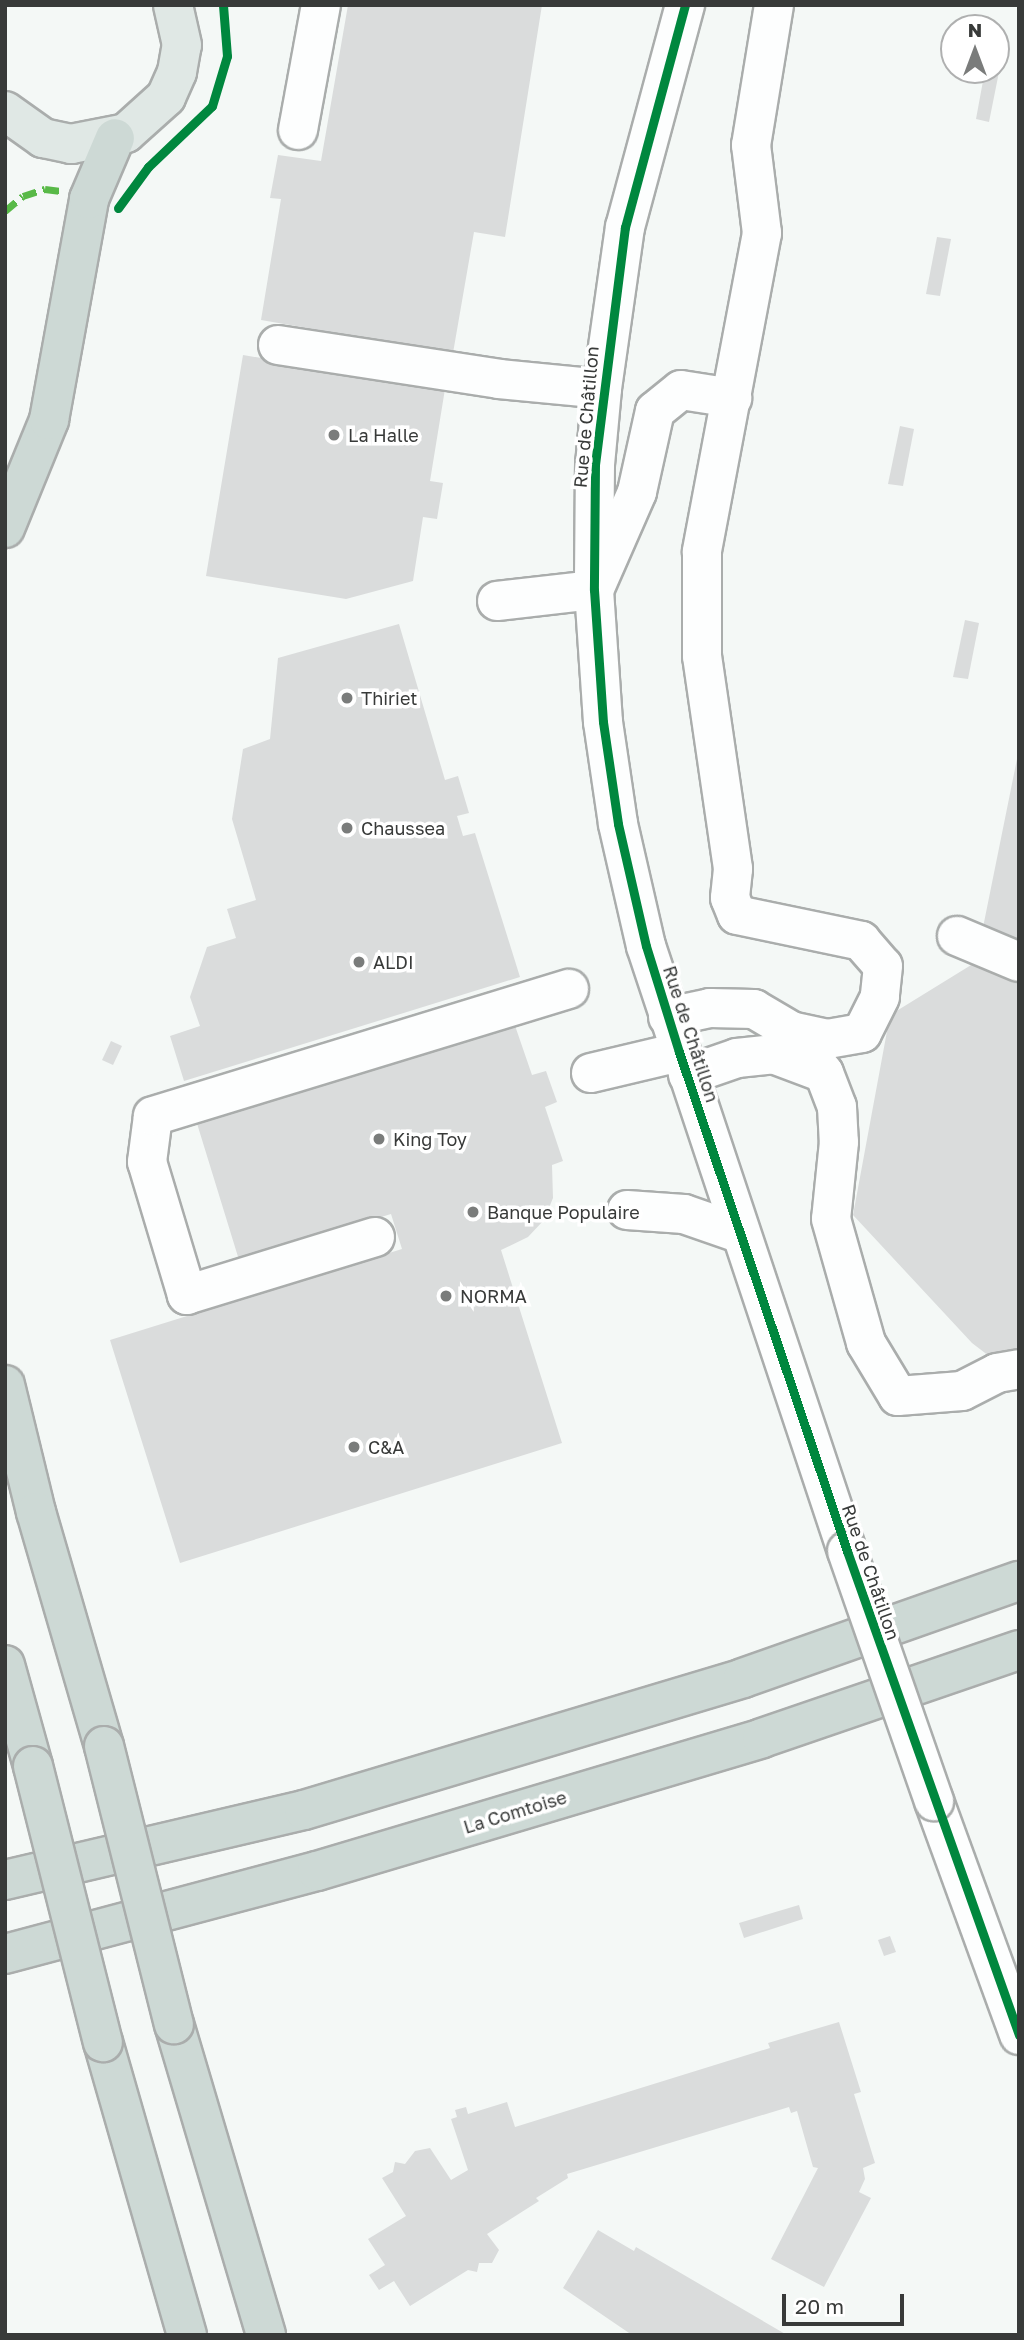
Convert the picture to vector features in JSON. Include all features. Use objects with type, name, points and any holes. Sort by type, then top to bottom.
[{"type":"highway","points":[[5,528],[49,420],[89,199],[115,138]]},
{"type":"highway","points":[[5,1385],[36,1512],[104,1746],[207,2147],[266,2335]]},
{"type":"highway","points":[[5,1440],[36,1512]]},
{"type":"highway","points":[[5,1880],[304,1810],[743,1678],[1019,1581]]},
{"type":"highway","name":"La Comtoise","points":[[5,1954],[356,1860],[762,1738],[1019,1650]]},
{"type":"highway","points":[[5,1665],[103,2042],[187,2335]]},
{"type":"highway","points":[[207,2147],[281,2335]]},
{"type":"main road","points":[[5,111],[43,138],[71,144],[115,138],[148,117],[166,97],[177,72],[181,45],[173,5]]},
{"type":"street","points":[[298,130],[321,5]]},
{"type":"street","name":"Rue de Châtillon","points":[[685,5],[625,227],[602,389],[595,464],[594,590],[603,722],[618,824],[646,946],[739,1233],[934,1801],[1019,2035]]},
{"type":"street","points":[[678,1048],[710,1008],[754,1009],[792,1031],[828,1039],[862,1033],[880,997],[883,965],[861,941],[737,915],[730,898],[733,869],[702,656],[702,552],[762,233],[751,145],[774,5]]},
{"type":"street","points":[[278,345],[499,379],[602,389]]},
{"type":"street","points":[[497,601],[594,590],[637,492],[655,411],[681,390],[732,398]]},
{"type":"street","points":[[957,936],[1019,962]]},
{"type":"street","points":[[375,1237],[187,1295],[147,1162],[153,1116],[569,989]]},
{"type":"street","points":[[792,1031],[824,1073],[837,1107],[839,1142],[831,1219],[866,1343],[898,1396],[962,1391],[997,1373],[1019,1369]]},
{"type":"street","points":[[591,1073],[678,1048],[737,1058],[773,1054],[824,1073]]},
{"type":"street","points":[[627,1210],[684,1214],[739,1233]]},
{"type":"building","points":[[348,5],[542,5],[505,237],[474,232],[453,353],[261,320],[281,199],[270,198],[278,155],[321,161]]},
{"type":"building","points":[[982,84],[997,84],[989,122],[976,119]]},
{"type":"building","points":[[937,237],[951,239],[940,296],[926,294]]},
{"type":"building","name":"La Halle","points":[[243,355],[445,389],[430,481],[443,483],[437,519],[423,517],[413,581],[346,599],[206,576]]},
{"type":"building","points":[[900,426],[914,429],[903,486],[888,484]]},
{"type":"building","points":[[965,620],[979,623],[968,679],[953,677]]},
{"type":"building","points":[[399,624],[445,780],[458,776],[469,813],[457,816],[463,836],[475,833],[520,977],[184,1081],[170,1036],[200,1026],[190,997],[207,947],[236,938],[227,909],[256,900],[232,819],[243,749],[270,739],[278,658]]},
{"type":"building","points":[[1017,759],[1019,1379],[972,1343],[853,1215],[890,1015],[976,962]]},
{"type":"building","points":[[511,1014],[532,1075],[546,1071],[557,1102],[545,1107],[563,1161],[552,1165],[553,1198],[544,1220],[528,1237],[501,1250],[562,1443],[180,1563],[110,1340],[402,1249],[391,1214],[239,1260],[195,1117]]},
{"type":"building","points":[[111,1041],[122,1046],[113,1065],[102,1060]]},
{"type":"building","points":[[799,1905],[803,1919],[744,1938],[739,1923]]},
{"type":"building","points":[[890,1936],[896,1952],[884,1956],[878,1940]]},
{"type":"building","points":[[839,2022],[861,2092],[854,2094],[875,2163],[863,2168],[865,2179],[859,2192],[871,2198],[824,2287],[771,2259],[818,2168],[813,2167],[797,2111],[791,2113],[789,2107],[567,2174],[568,2178],[536,2198],[539,2201],[487,2234],[499,2250],[492,2263],[479,2263],[477,2272],[468,2270],[410,2306],[394,2281],[379,2290],[369,2275],[385,2265],[368,2239],[406,2216],[382,2178],[393,2172],[395,2162],[405,2164],[415,2151],[430,2148],[451,2180],[468,2170],[451,2119],[457,2117],[455,2110],[466,2107],[468,2114],[507,2102],[515,2127],[770,2048],[768,2043]]},
{"type":"building","points":[[598,2230],[634,2251],[636,2247],[787,2335],[632,2335],[563,2288]]},
{"type":"marked path","points":[[5,211],[23,196],[45,189],[61,191]]},
{"type":"cycle path","points":[[118,208],[148,167],[212,106],[227,56],[223,5]]},
{"type":"cycle path","points":[[685,5],[625,227],[595,464],[594,590],[603,722],[618,824],[646,946],[679,1052],[847,1551],[1019,2035]]},
{"type":"place","name":"La Halle","points":[[334,435]]},
{"type":"place","name":"Thiriet","points":[[347,698]]},
{"type":"place","name":"Chaussea","points":[[347,828]]},
{"type":"place","name":"ALDI","points":[[359,962]]},
{"type":"place","name":"King Toy","points":[[379,1139]]},
{"type":"place","name":"Banque Populaire","points":[[473,1212]]},
{"type":"place","name":"NORMA","points":[[446,1296]]},
{"type":"place","name":"C&A","points":[[354,1447]]}]
